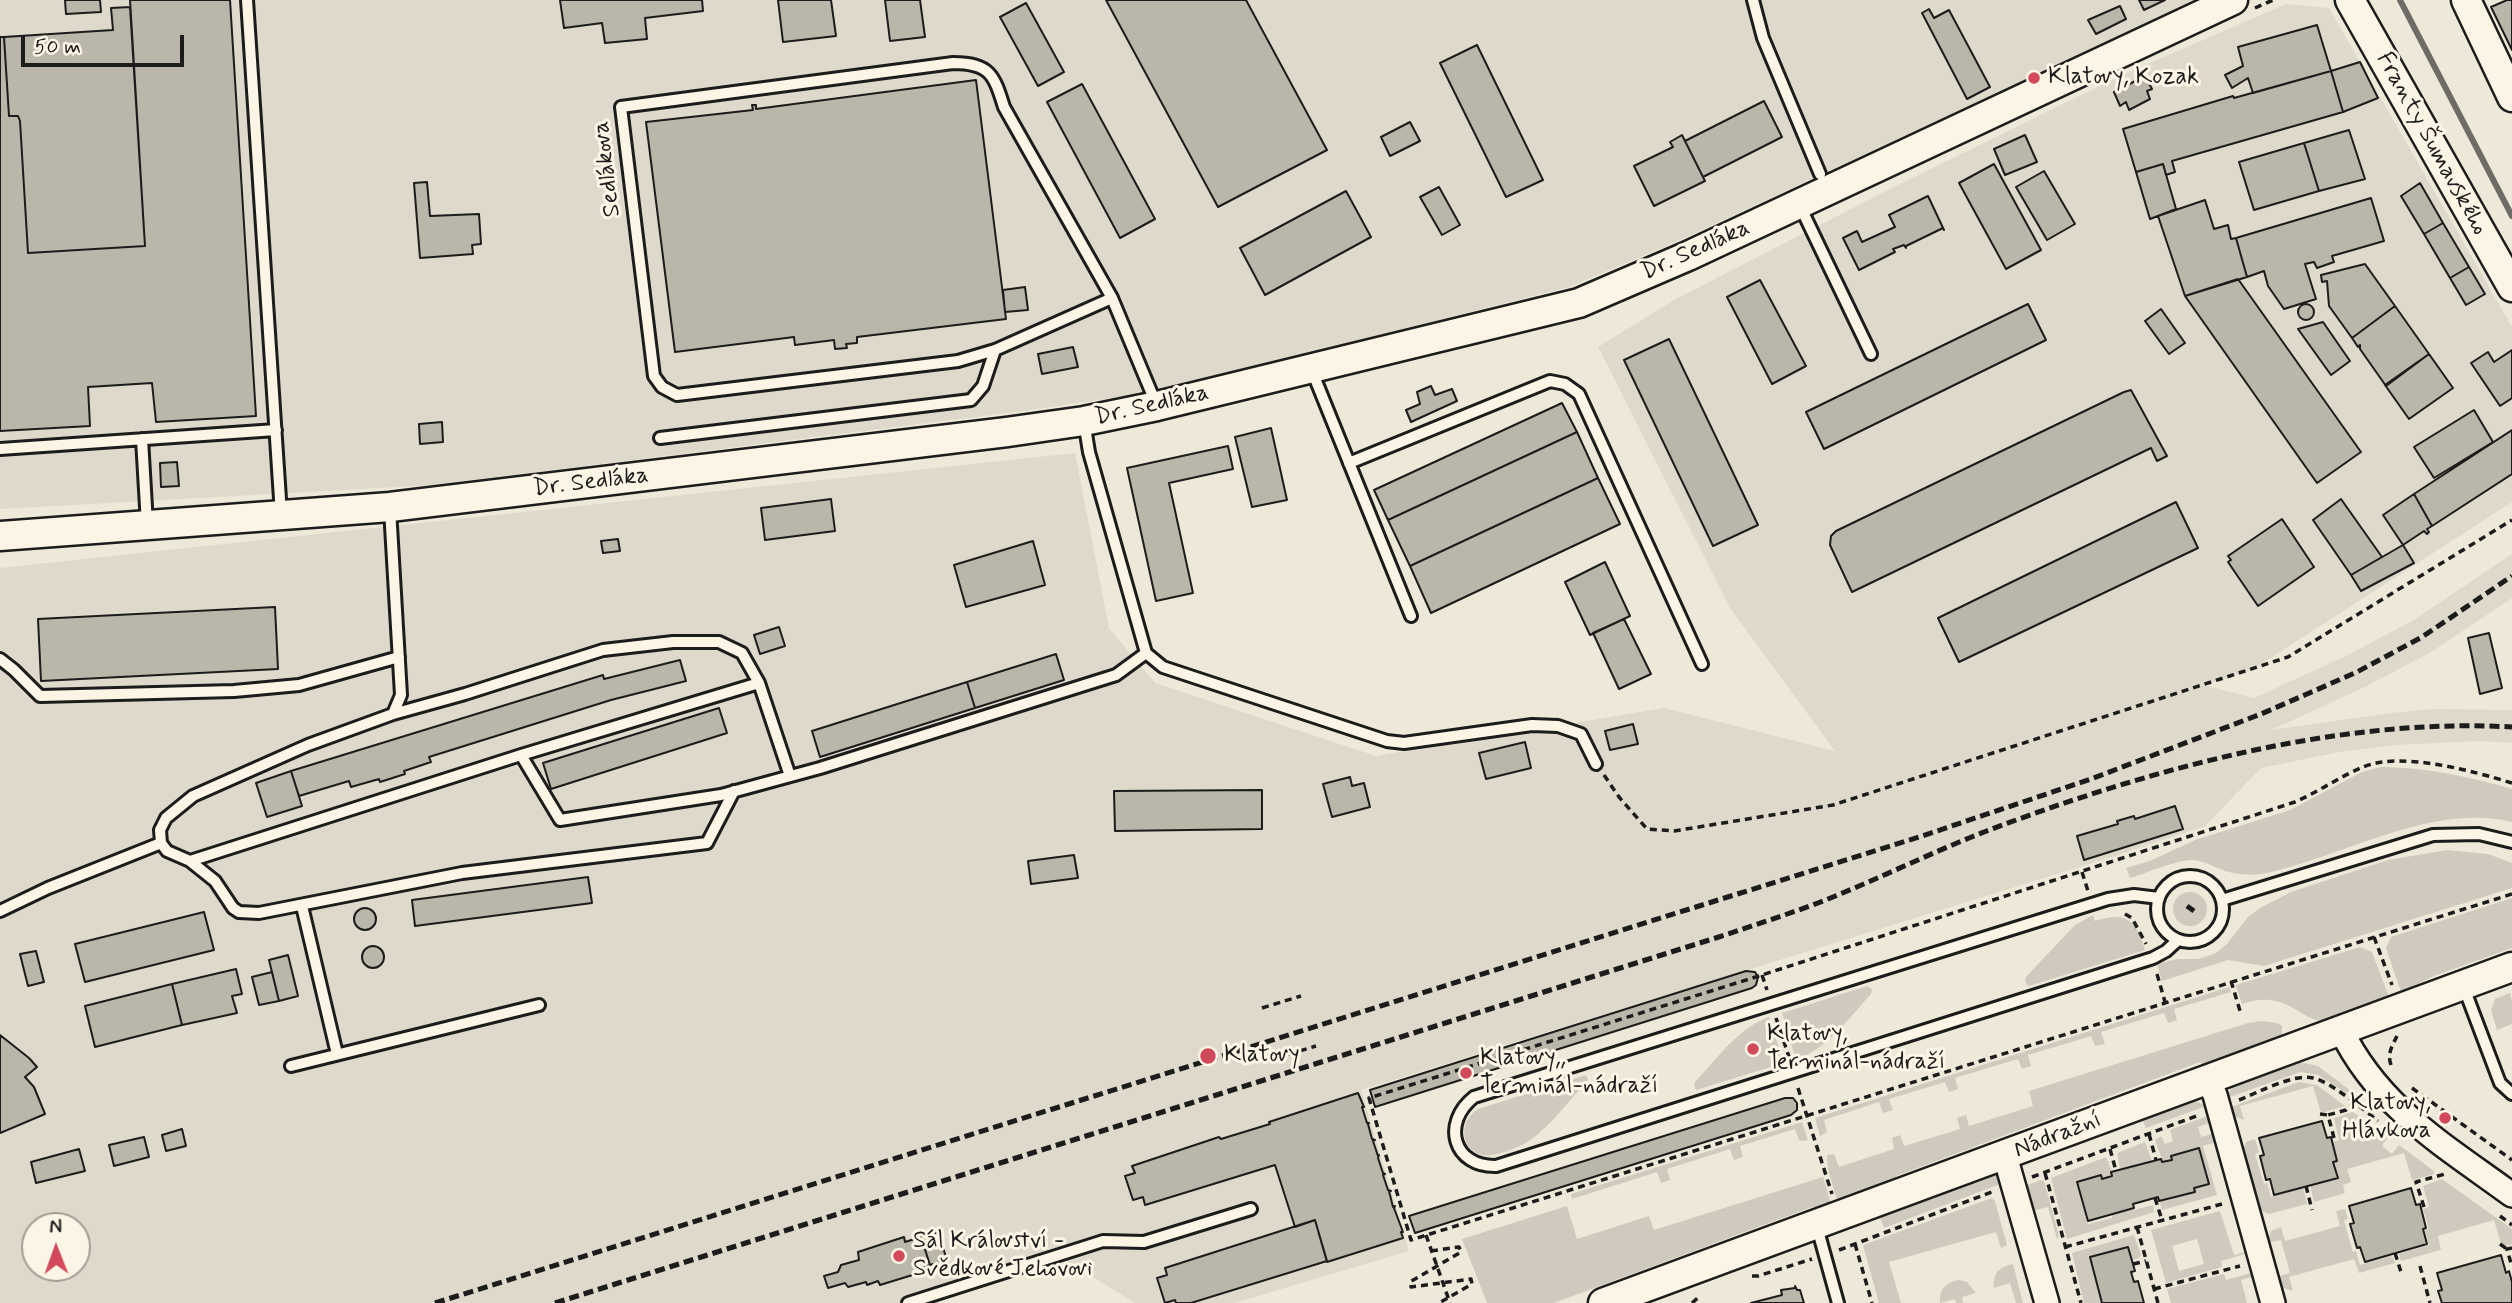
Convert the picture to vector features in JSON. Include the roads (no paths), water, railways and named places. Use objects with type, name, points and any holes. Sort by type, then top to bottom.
[{"type":"street","name":"Franty Šumavského","points":[[2350,0],[2512,287]]},
{"type":"street","points":[[2466,0],[2512,97]]},
{"type":"street","name":"Dr. Sedláka","points":[[0,536],[390,507],[993,434],[1084,421],[1157,406],[1579,303],[2241,6]]},
{"type":"street","name":"Nádražní","points":[[1603,1303],[1826,1214],[1865,1206],[2005,1156],[2512,967]]},
{"type":"street","points":[[2340,1030],[2360,1064],[2384,1096],[2425,1131],[2512,1195]]},
{"type":"street","points":[[2207,1079],[2218,1107],[2273,1303]]},
{"type":"street","points":[[2005,1156],[2047,1303]]},
{"type":"lane","points":[[247,0],[281,515]]},
{"type":"lane","points":[[1753,0],[1763,38],[1820,174]]},
{"type":"lane","name":"Sedlákova","points":[[1112,298],[995,350],[958,361],[677,395],[662,387],[654,376],[621,107],[953,63],[969,63],[983,67],[995,80],[1004,107],[1112,298],[1157,406]]},
{"type":"lane","points":[[1799,204],[1871,354]]},
{"type":"lane","points":[[660,438],[971,400],[984,386],[995,350]]},
{"type":"lane","points":[[1311,368],[1411,616]]},
{"type":"lane","points":[[1349,463],[1550,381],[1565,384],[1579,394],[1702,664]]},
{"type":"lane","points":[[1084,421],[1089,452],[1146,653],[1163,667],[1387,741],[1404,743],[1532,725],[1558,726],[1581,734],[1596,764]]},
{"type":"lane","points":[[0,449],[276,430]]},
{"type":"lane","points":[[142,439],[147,526]]},
{"type":"lane","points":[[390,507],[401,695],[393,714]]},
{"type":"lane","points":[[734,791],[707,843],[462,873],[259,913],[240,912],[229,902],[219,884],[190,861],[167,851],[161,843],[160,830],[166,818],[193,796],[308,745],[393,714],[603,650],[673,642],[719,642],[742,653],[759,683],[790,776]]},
{"type":"lane","points":[[521,755],[560,820],[734,791],[790,776],[1116,675],[1146,653]]},
{"type":"lane","points":[[0,659],[40,696],[173,694],[299,685],[399,657]]},
{"type":"lane","points":[[190,861],[521,755],[759,683]]},
{"type":"lane","points":[[2222,900],[2433,835],[2479,834],[2512,842]]},
{"type":"lane","points":[[0,911],[48,888],[161,843]]},
{"type":"lane","points":[[2193,876],[2209,882],[2222,900],[2222,920],[2212,934],[2197,942],[2178,940],[2167,932],[2157,911],[2159,898],[2171,882],[2180,878],[2193,876]]},
{"type":"lane","points":[[2159,898],[2124,896],[2092,904],[1474,1097],[1459,1113],[1456,1140],[1463,1153],[1478,1164],[1496,1166],[2152,958],[2166,951],[2178,940]]},
{"type":"lane","points":[[302,906],[337,1054]]},
{"type":"lane","points":[[2463,985],[2500,1083],[2512,1094]]},
{"type":"lane","points":[[290,1066],[539,1005]]},
{"type":"lane","points":[[908,1303],[1103,1241],[1144,1242],[1251,1209]]},
{"type":"lane","points":[[1826,1214],[1825,1254],[1838,1303]]},
{"type":"waterway","points":[[2400,0],[2512,216]]},
{"type":"railway","points":[[435,1303],[1922,836],[2091,779],[2261,714],[2357,672],[2422,637],[2512,576]]},
{"type":"railway","points":[[555,1303],[1722,936],[1818,903],[1984,832],[2111,788],[2243,752],[2311,739],[2379,730],[2446,726],[2512,727]]},
{"type":"railway","points":[[2187,906],[2194,911]]},
{"type":"place","name":"Klatovy, Kozak","points":[[2034,78]]},
{"type":"place","name":"Klatovy, Terminál-nádraží","points":[[1753,1049]]},
{"type":"place","name":"Klatovy","points":[[1208,1056]]},
{"type":"place","name":"Klatovy,, Terminál-nádraží","points":[[1466,1073]]},
{"type":"place","name":"Klatovy, Hlávkova","points":[[2445,1118]]},
{"type":"place","name":"Sál Království - Svědkové Jehovovi","points":[[899,1256]]}]
